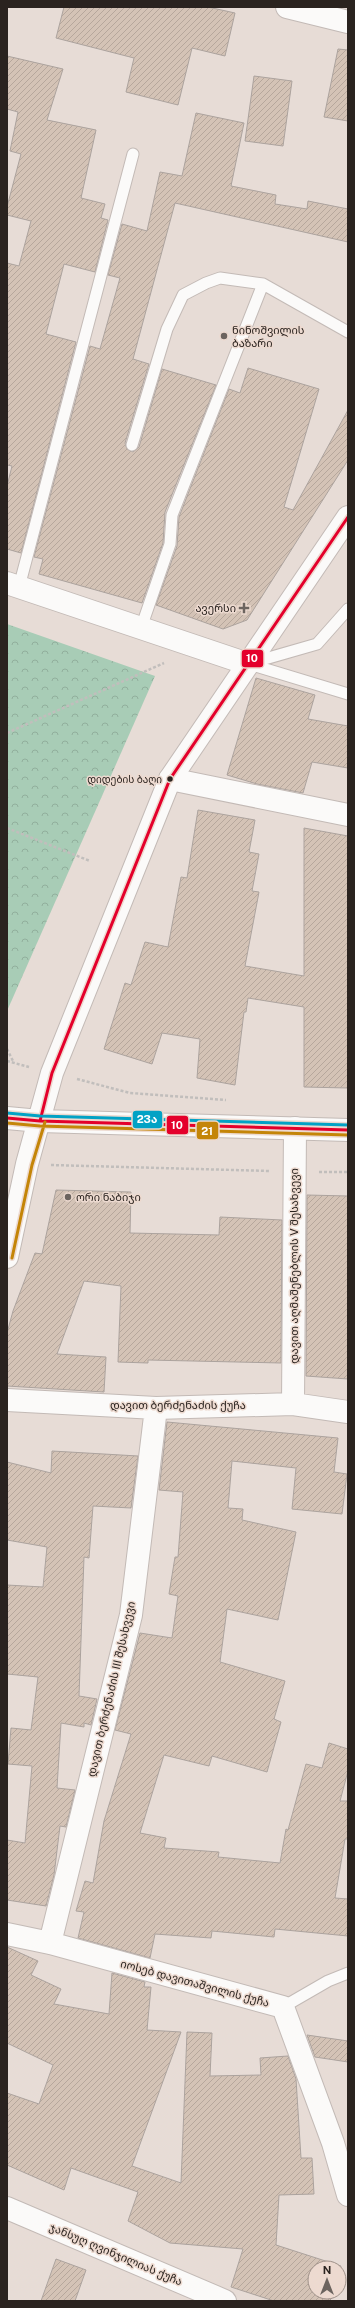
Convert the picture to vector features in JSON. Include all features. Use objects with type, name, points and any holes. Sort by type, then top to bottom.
[{"type":"street","points":[[287,7],[348,22]]},
{"type":"street","points":[[7,1257],[27,1164],[52,1073],[170,779],[348,517]]},
{"type":"street","points":[[13,585],[248,664]]},
{"type":"street","points":[[170,779],[348,814]]},
{"type":"street","points":[[7,1118],[40,1121],[348,1130]]},
{"type":"street","name":"დავით აღმაშენებლის V შესახვევი","points":[[293,1404],[295,1128]]},
{"type":"street","name":"დავით ბერძენაძის ქუჩა","points":[[7,1400],[156,1408],[293,1404],[348,1412]]},
{"type":"street","name":"დავით ბერძენაძის III შესახვევი","points":[[50,1943],[131,1614],[156,1408]]},
{"type":"street","name":"იოსებ დავითაშვილის ქუჩა","points":[[7,1934],[50,1943],[283,2007],[333,2142],[348,2195]]},
{"type":"street","name":"ჯანსუღ ღვინჯილიას ქუჩა","points":[[7,2208],[225,2301]]},
{"type":"lane","points":[[13,585],[133,154]]},
{"type":"lane","points":[[132,445],[167,330],[183,295],[220,278],[263,284],[348,332]]},
{"type":"lane","points":[[141,628],[170,544],[172,515],[263,284]]},
{"type":"lane","points":[[248,664],[317,644],[348,609]]},
{"type":"lane","points":[[248,664],[348,694]]},
{"type":"lane","points":[[283,2007],[328,1981],[348,1973]]},
{"type":"path","points":[[7,733],[171,660],[203,649]]},
{"type":"path","points":[[7,828],[90,861]]},
{"type":"path","points":[[7,1049],[14,1063]]},
{"type":"path","points":[[7,1061],[130,1093],[232,1100]]},
{"type":"path","points":[[27,1164],[348,1172]]},
{"type":"green space","name":"დიდების ბაღი","points":[[7,624],[155,676],[7,1011]]},
{"type":"building","points":[[64,7],[208,7],[235,13],[225,56],[192,48],[178,105],[126,92],[134,58],[56,38]]},
{"type":"building","points":[[338,49],[348,50],[348,121],[324,117]]},
{"type":"building","points":[[7,56],[63,69],[47,120],[96,130],[81,198],[105,204],[101,218],[108,220],[95,272],[64,264],[46,334],[76,342],[21,553],[7,549],[7,486],[12,466],[7,465],[7,263],[19,266],[31,221],[7,215],[7,207],[21,154],[10,151],[18,112],[7,109]]},
{"type":"building","points":[[254,76],[292,81],[283,146],[245,141]]},
{"type":"building","points":[[196,113],[244,123],[231,186],[276,195],[275,204],[307,209],[308,201],[348,209],[348,242],[175,203],[133,359],[149,364],[125,443],[127,449],[133,452],[139,447],[162,369],[216,385],[165,512],[163,543],[142,603],[39,574],[43,559],[34,557],[90,346],[100,349],[120,278],[108,275],[122,224],[147,231],[160,172],[182,176]]},
{"type":"building","points":[[248,368],[319,389],[284,507],[293,510],[348,410],[348,460],[247,620],[223,629],[156,605],[177,546],[179,517],[229,389],[240,393]]},
{"type":"building","points":[[256,678],[315,695],[308,719],[348,726],[348,768],[312,762],[303,793],[257,784],[227,775]]},
{"type":"building","points":[[198,810],[255,820],[249,852],[259,854],[252,891],[259,892],[245,966],[304,976],[304,828],[348,836],[348,1088],[304,1087],[304,1007],[248,998],[246,1012],[244,1012],[235,1085],[197,1078],[200,1039],[162,1033],[152,1064],[104,1049],[125,983],[131,985],[145,942],[168,947],[181,877],[187,878]]},
{"type":"building","points":[[56,1190],[131,1192],[130,1233],[219,1235],[220,1217],[282,1220],[281,1363],[148,1360],[148,1363],[118,1362],[121,1286],[84,1281],[57,1354],[106,1357],[104,1392],[7,1386],[7,1333],[13,1311],[35,1253],[42,1254]]},
{"type":"building","points":[[307,1195],[348,1196],[348,1379],[306,1376]]},
{"type":"building","points":[[167,1422],[338,1438],[334,1472],[347,1474],[342,1514],[292,1509],[296,1468],[232,1461],[228,1508],[243,1509],[242,1520],[296,1532],[278,1620],[227,1609],[220,1662],[285,1681],[274,1719],[281,1722],[267,1772],[212,1756],[209,1766],[164,1755],[140,1833],[166,1838],[164,1848],[219,1852],[218,1857],[280,1863],[286,1829],[288,1830],[306,1764],[322,1768],[329,1743],[348,1749],[348,1771],[340,1801],[348,1801],[348,1839],[345,1839],[335,1898],[348,1899],[348,1936],[275,1929],[274,1937],[212,1931],[211,1938],[155,1934],[150,1958],[78,1938],[84,1912],[76,1911],[85,1881],[93,1883],[104,1821],[131,1734],[115,1730],[140,1633],[172,1638],[178,1596],[169,1594],[175,1557],[178,1557],[183,1492],[159,1490]]},
{"type":"building","points":[[52,1451],[138,1456],[131,1508],[93,1506],[89,1558],[84,1557],[79,1696],[97,1699],[91,1725],[84,1723],[84,1727],[61,1723],[57,1788],[75,1790],[66,1827],[60,1826],[54,1875],[46,1906],[7,1900],[7,1840],[25,1843],[32,1766],[8,1764],[11,1728],[31,1730],[38,1677],[7,1674],[7,1585],[43,1587],[47,1547],[7,1540],[7,1462],[51,1473]]},
{"type":"building","points":[[7,1947],[38,1961],[31,1975],[61,1989],[54,2004],[109,2014],[112,1973],[145,1982],[144,1987],[151,1987],[147,2030],[181,2032],[132,2166],[181,2183],[187,2032],[212,2033],[210,2076],[261,2075],[260,2058],[288,2056],[296,2079],[301,2158],[312,2158],[314,2194],[279,2195],[276,2245],[322,2260],[307,2260],[307,2300],[330,2301],[274,2301],[231,2287],[243,2249],[170,2243],[128,2221],[138,2192],[71,2168],[64,2190],[7,2165],[7,2093],[39,2104],[53,2065],[7,2043]]},
{"type":"building","points":[[307,2035],[348,2041],[348,2062],[315,2057]]},
{"type":"building","points":[[56,2259],[86,2270],[75,2301],[41,2301]]},
{"type":"transit line","name":"10","points":[[40,1121],[52,1073],[170,779],[348,517]]},
{"type":"transit line","name":"23ა","points":[[7,1113],[40,1116],[348,1125]]},
{"type":"transit line","name":"10","points":[[7,1118],[40,1121],[348,1130]]},
{"type":"transit line","name":"21","points":[[12,1258],[32,1165],[45,1122]]},
{"type":"transit line","name":"21","points":[[7,1123],[40,1126],[348,1135]]},
{"type":"place","name":"ნინოშვილის ბაზარი","points":[[224,336]]},
{"type":"place","name":"ავერსი","points":[[244,608]]},
{"type":"place","name":"დიდების ბაღი","points":[[170,779]]},
{"type":"place","name":"ორი ნაბიჯი","points":[[68,1197]]}]
